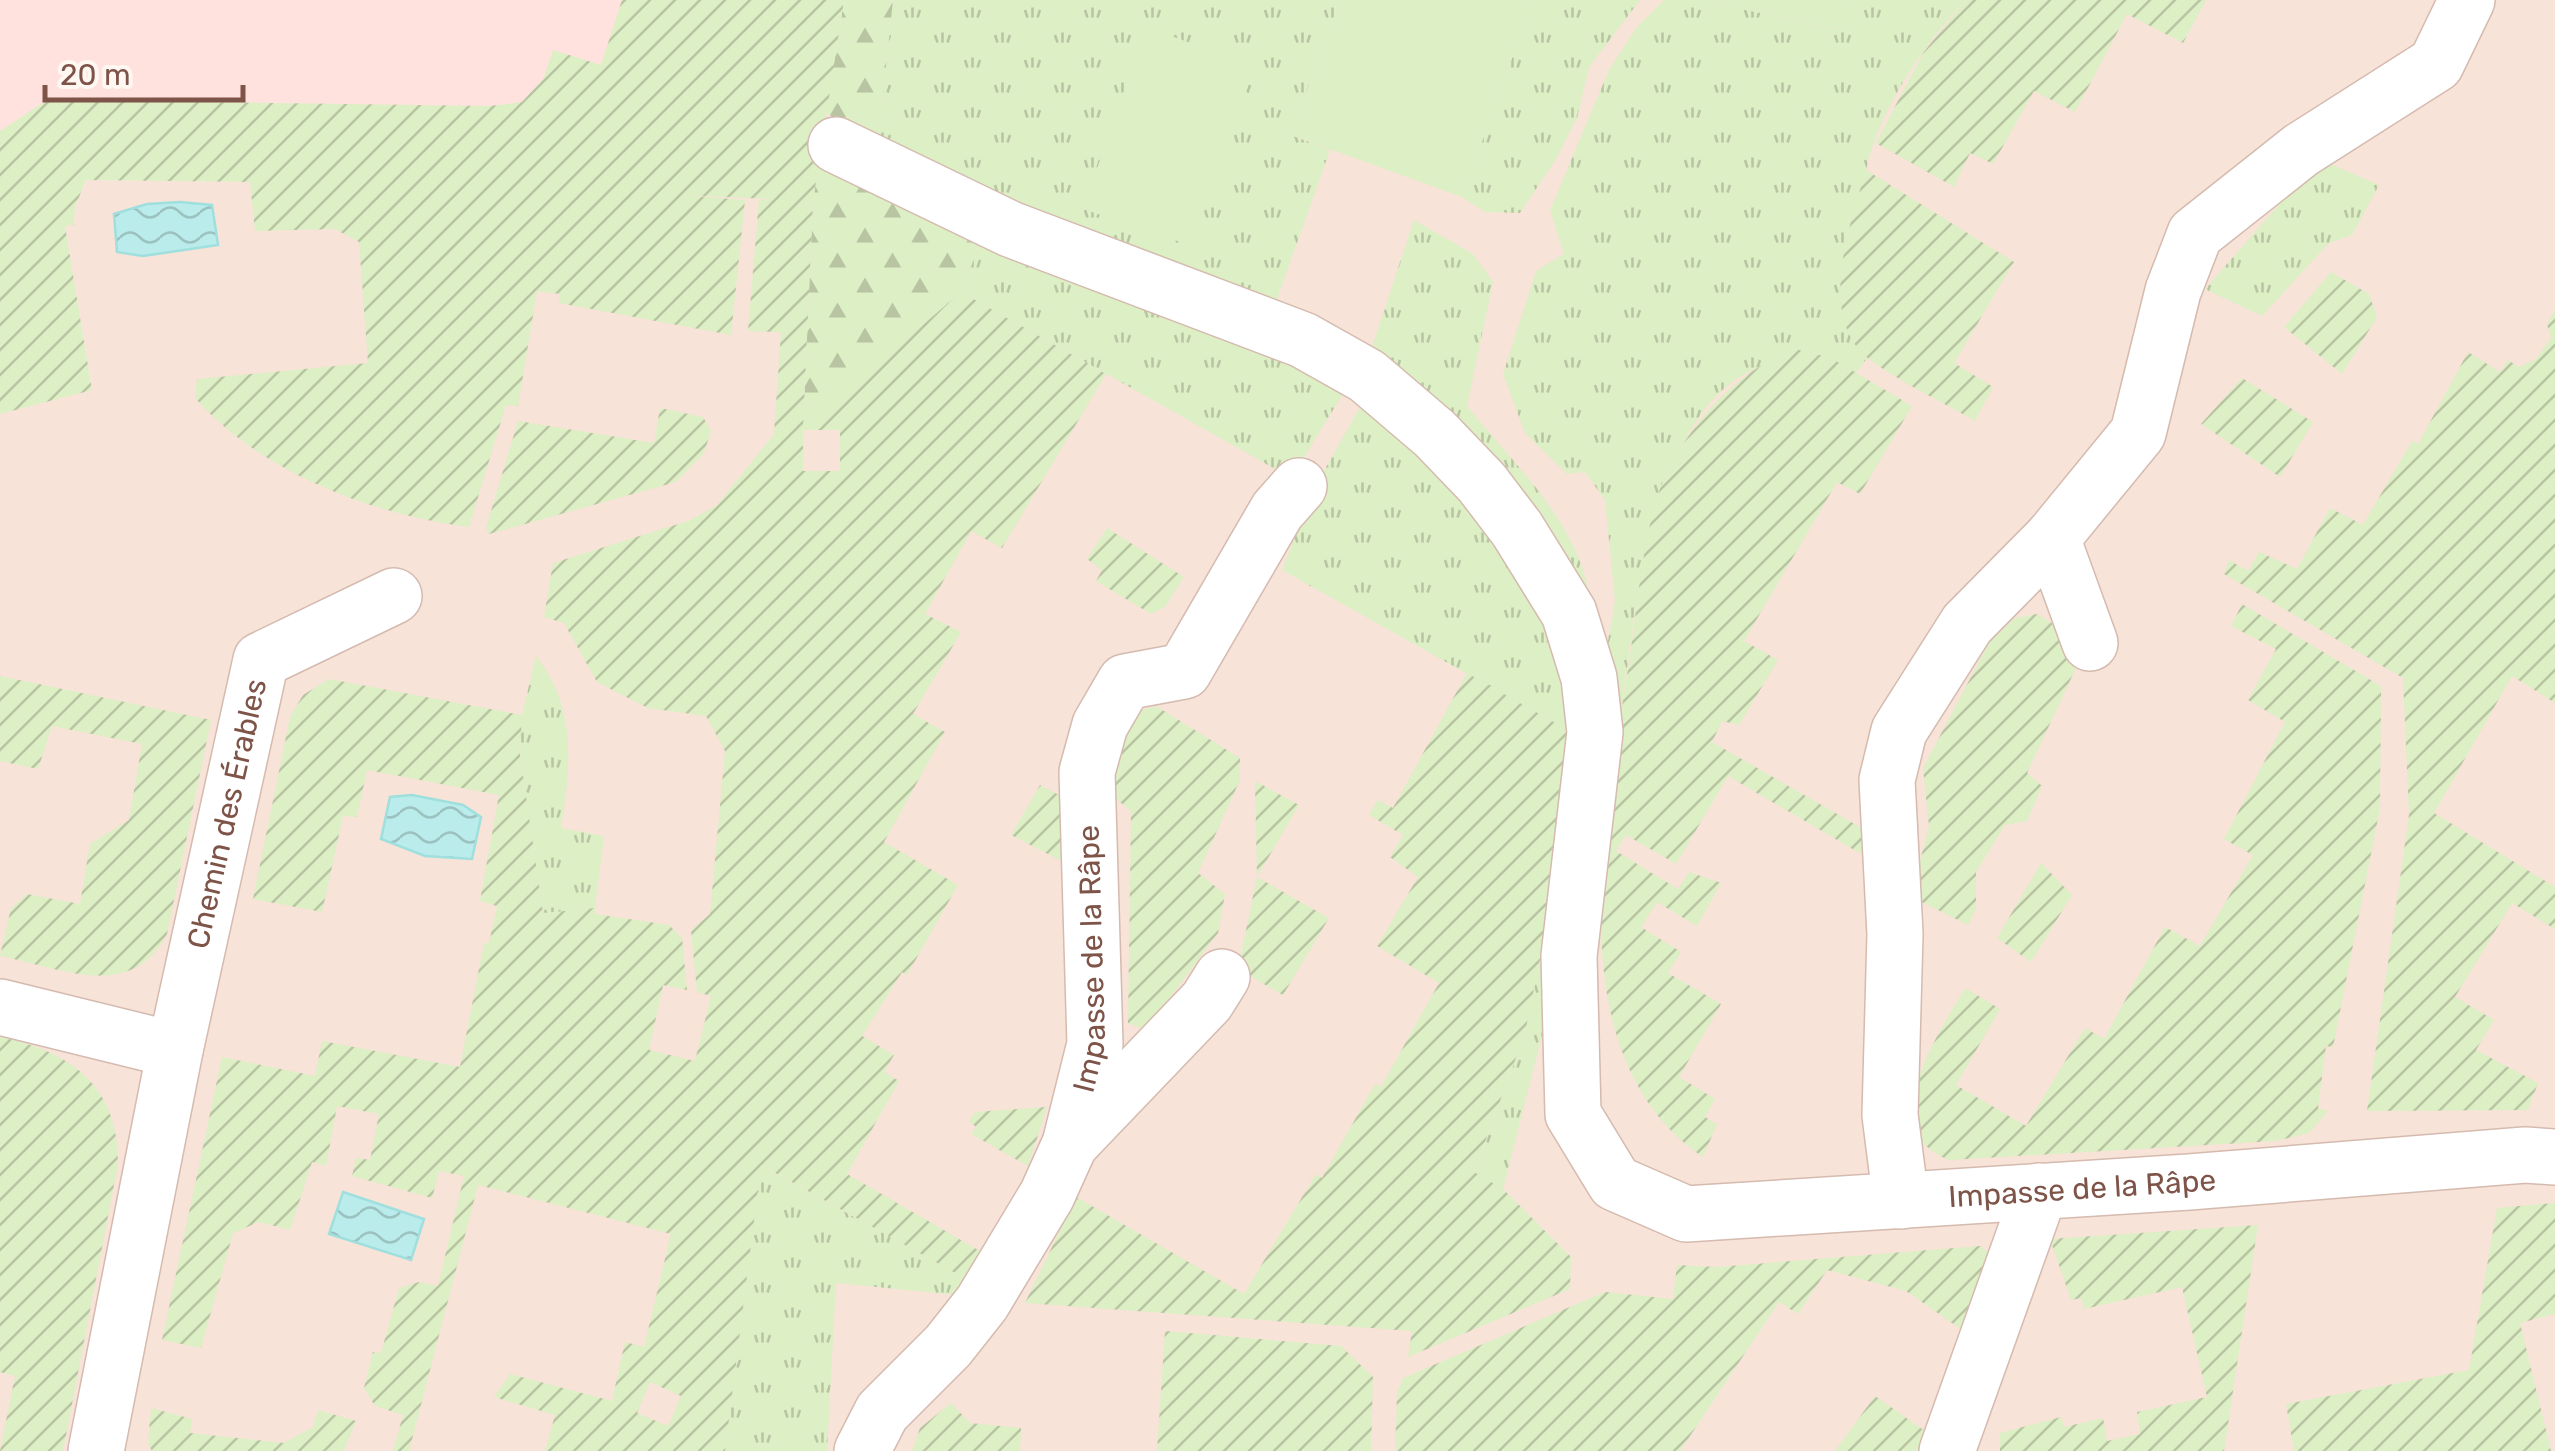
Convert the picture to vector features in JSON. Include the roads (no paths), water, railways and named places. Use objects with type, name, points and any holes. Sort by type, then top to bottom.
[{"type":"street","points":[[1901,1200],[1890,1115],[1894,934],[1887,780],[1898,732],[1967,624],[2052,538],[2138,433],[2173,291],[2195,234],[2301,150],[2436,64],[2467,0]]},
{"type":"street","name":"Impasse de la Râpe","points":[[836,145],[1010,229],[1321,350],[1398,399],[1482,483],[1506,513],[1547,570],[1569,612],[1589,678],[1595,732],[1569,956],[1573,1114],[1615,1183],[1686,1214],[2525,1155],[2555,1157]]},
{"type":"street","name":"Impasse de la Râpe","points":[[862,1451],[882,1412],[948,1346],[982,1304],[1047,1195],[1070,1144],[1096,1044],[1087,772],[1100,725],[1125,682],[1184,671],[1277,511],[1299,486]]},
{"type":"street","points":[[2052,538],[2090,643]]},
{"type":"street","name":"Chemin des Érables","points":[[96,1451],[174,1050],[261,660],[394,596]]},
{"type":"street","points":[[1070,1144],[1207,1001],[1222,977]]},
{"type":"street","points":[[0,1007],[174,1050]]},
{"type":"street","points":[[1947,1451],[2040,1191]]},
{"type":"water","points":[[147,204],[212,205],[218,245],[143,256],[117,252],[114,214]]},
{"type":"water","points":[[412,795],[463,805],[481,817],[472,859],[425,856],[381,839],[390,797]]},
{"type":"water","points":[[343,1192],[424,1219],[411,1260],[329,1234]]}]
